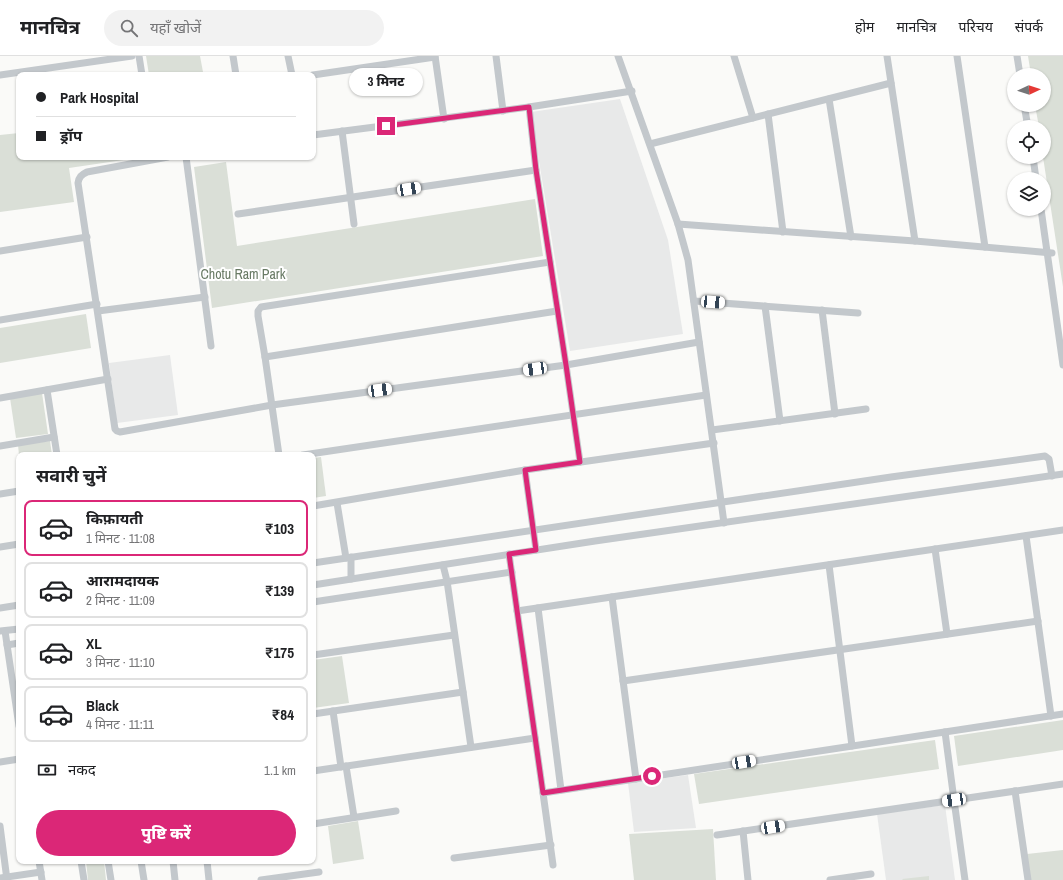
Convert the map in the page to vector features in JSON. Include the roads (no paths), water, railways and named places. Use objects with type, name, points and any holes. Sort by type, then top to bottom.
[{"type":"street","points":[[21,72],[132,56]]},
{"type":"street","points":[[139,56],[142,72]]},
{"type":"street","points":[[233,56],[236,72]]},
{"type":"street","points":[[288,56],[291,72]]},
{"type":"street","points":[[496,56],[503,111]]},
{"type":"street","points":[[618,56],[632,91],[678,224],[688,260],[724,523]]},
{"type":"street","points":[[734,56],[753,118]]},
{"type":"street","points":[[887,56],[914,242]]},
{"type":"street","points":[[957,56],[985,248]]},
{"type":"street","points":[[1017,56],[1019,68]]},
{"type":"street","points":[[1022,56],[1023,68]]},
{"type":"street","points":[[316,76],[435,57],[444,119]]},
{"type":"street","points":[[0,75],[16,73]]},
{"type":"street","points":[[650,144],[891,83]]},
{"type":"street","points":[[316,135],[503,111],[632,91]]},
{"type":"street","points":[[829,99],[851,237]]},
{"type":"street","points":[[529,107],[536,170],[580,462]]},
{"type":"street","points":[[768,114],[783,232]]},
{"type":"street","points":[[342,131],[354,224]]},
{"type":"street","points":[[145,160],[87,172],[81,175],[78,183],[115,429],[120,432],[272,405],[566,365],[699,342]]},
{"type":"street","points":[[186,160],[211,346]]},
{"type":"street","points":[[238,214],[536,170]]},
{"type":"street","points":[[1042,216],[1063,334]]},
{"type":"street","points":[[1046,216],[1063,364]]},
{"type":"street","points":[[678,224],[1050,253]]},
{"type":"street","points":[[0,251],[87,237]]},
{"type":"street","points":[[279,452],[258,316],[258,311],[263,306],[550,262]]},
{"type":"street","points":[[0,320],[97,307],[205,297]]},
{"type":"street","points":[[694,301],[858,313]]},
{"type":"street","points":[[765,306],[780,421]]},
{"type":"street","points":[[822,310],[835,414]]},
{"type":"street","points":[[265,357],[557,311]]},
{"type":"street","points":[[0,398],[108,379]]},
{"type":"street","points":[[47,390],[56,452]]},
{"type":"street","points":[[316,453],[706,395]]},
{"type":"street","points":[[712,430],[866,409]]},
{"type":"street","points":[[0,446],[54,438]]},
{"type":"street","points":[[316,506],[525,470],[714,443]]},
{"type":"street","points":[[316,563],[891,477],[1045,456],[1049,459],[1052,476]]},
{"type":"street","points":[[525,470],[536,550]]},
{"type":"street","points":[[316,585],[536,550],[1063,474]]},
{"type":"street","points":[[0,494],[16,491]]},
{"type":"street","points":[[337,503],[351,579]]},
{"type":"street","points":[[517,611],[1063,530]]},
{"type":"street","points":[[1026,536],[1051,716]]},
{"type":"street","points":[[0,547],[16,544]]},
{"type":"street","points":[[935,549],[947,634]]},
{"type":"street","points":[[509,554],[553,865]]},
{"type":"street","points":[[443,565],[447,581],[471,747]]},
{"type":"street","points":[[829,565],[852,746]]},
{"type":"street","points":[[316,602],[512,572]]},
{"type":"street","points":[[612,597],[636,778]]},
{"type":"street","points":[[0,608],[16,605]]},
{"type":"street","points":[[538,608],[562,790]]},
{"type":"street","points":[[623,681],[1038,621]]},
{"type":"street","points":[[16,629],[2,631],[15,674],[16,687]]},
{"type":"street","points":[[316,656],[454,635]]},
{"type":"street","points":[[7,645],[16,644]]},
{"type":"street","points":[[316,714],[463,692]]},
{"type":"street","points":[[333,711],[354,818]]},
{"type":"street","points":[[543,793],[1063,714]]},
{"type":"street","points":[[946,732],[965,880]]},
{"type":"street","points":[[316,771],[535,738]]},
{"type":"street","points":[[0,762],[16,759]]},
{"type":"street","points":[[718,835],[1063,784]]},
{"type":"street","points":[[1015,791],[1028,880]]},
{"type":"street","points":[[316,824],[396,811]]},
{"type":"street","points":[[0,826],[5,878],[41,876],[39,864]]},
{"type":"street","points":[[743,831],[748,880]]},
{"type":"street","points":[[454,858],[550,845]]},
{"type":"street","points":[[81,864],[84,880]]},
{"type":"street","points":[[108,864],[111,880]]},
{"type":"street","points":[[141,864],[144,880]]},
{"type":"street","points":[[173,864],[175,880]]},
{"type":"street","points":[[207,864],[209,880]]},
{"type":"street","points":[[261,880],[320,872]]},
{"type":"street","points":[[830,880],[871,874]]},
{"type":"park label","name":"Chotu Ram Park","points":[[243,274]]}]
